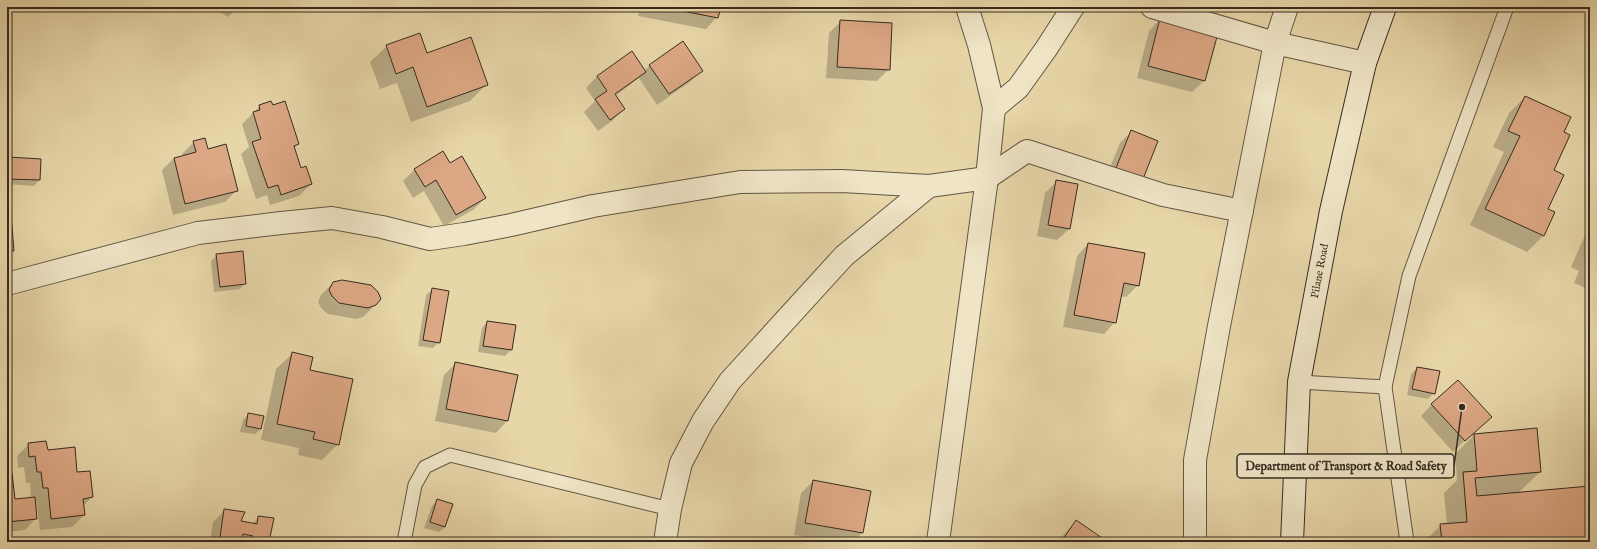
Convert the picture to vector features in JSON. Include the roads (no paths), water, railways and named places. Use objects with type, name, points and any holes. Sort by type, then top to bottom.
[{"type":"street","points":[[938,542],[987,178],[994,108],[979,45],[967,7]]},
{"type":"street","points":[[994,108],[1018,88],[1046,49],[1073,7]]},
{"type":"street","points":[[1152,7],[1276,43],[1365,63]]},
{"type":"street","points":[[1195,542],[1195,460],[1219,326],[1276,43],[1287,7]]},
{"type":"street","name":"Pilane Road","points":[[1292,542],[1299,382],[1331,211],[1365,63],[1385,7]]},
{"type":"street","points":[[7,284],[198,233],[332,218],[382,227],[430,239],[511,225],[593,206],[740,182],[842,182],[929,186],[987,178],[1027,151],[1163,195],[1242,211]]},
{"type":"street","points":[[665,542],[670,509],[681,463],[703,421],[730,382],[844,256],[929,186]]},
{"type":"lane","points":[[1407,542],[1385,387],[1409,276],[1507,7]]},
{"type":"lane","points":[[1299,382],[1385,387]]},
{"type":"lane","points":[[404,542],[415,486],[425,467],[450,455],[670,509]]},
{"type":"place","name":"Department of Transport & Road Safety","points":[[1462,407]]}]
